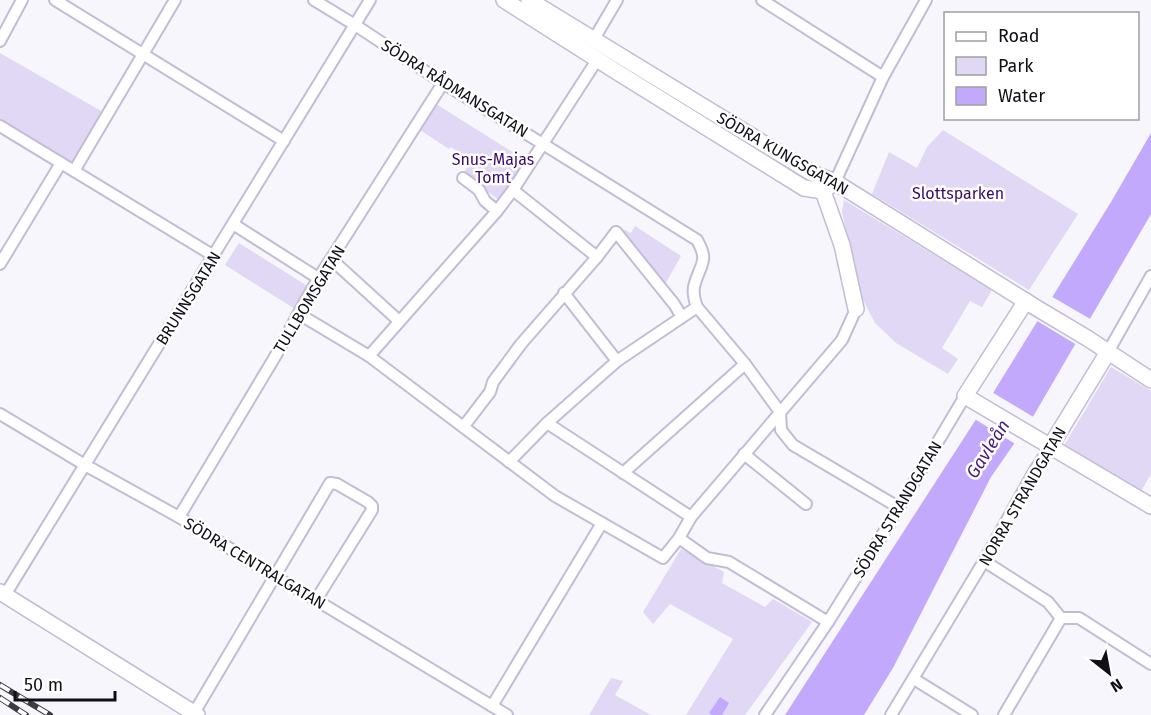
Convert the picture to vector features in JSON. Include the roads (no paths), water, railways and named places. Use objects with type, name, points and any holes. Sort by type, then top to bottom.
[{"type":"street","points":[[0,41],[22,0]]},
{"type":"street","points":[[55,0],[284,141]]},
{"type":"street","points":[[74,171],[176,0]]},
{"type":"street","name":"SÖDRA RÅDMANSGATAN","points":[[314,0],[443,83],[697,240],[703,251],[703,263],[694,284],[697,307]]},
{"type":"street","name":"BRUNNSGATAN","points":[[3,594],[85,465],[370,0]]},
{"type":"street","name":"SÖDRA KUNGSGATAN","points":[[504,0],[804,188],[829,186]]},
{"type":"street","name":"SÖDRA KUNGSGATAN","points":[[529,0],[812,173],[829,186],[1087,338],[1151,380]]},
{"type":"street","points":[[594,39],[617,0]]},
{"type":"street","points":[[762,0],[883,77]]},
{"type":"street","points":[[299,314],[369,356],[555,496],[663,558],[679,538],[691,517],[842,340],[856,309],[829,186],[883,77],[926,0]]},
{"type":"street","points":[[369,356],[497,211],[597,60]]},
{"type":"street","name":"TULLBOMSGATAN","points":[[179,517],[318,278],[443,83]]},
{"type":"street","points":[[0,126],[214,255]]},
{"type":"street","points":[[0,264],[61,163]]},
{"type":"street","points":[[463,178],[479,190],[485,201],[497,211]]},
{"type":"street","points":[[513,190],[597,257]]},
{"type":"street","points":[[233,224],[318,278]]},
{"type":"street","points":[[464,426],[490,392],[493,382],[521,344],[616,232],[682,317]]},
{"type":"street","points":[[331,259],[399,321]]},
{"type":"street","name":"NORRA STRANDGATAN","points":[[891,715],[1151,276]]},
{"type":"street","points":[[564,293],[618,361]]},
{"type":"street","name":"SÖDRA STRANDGATAN","points":[[765,715],[828,622],[898,507],[971,400],[1031,304]]},
{"type":"street","points":[[509,462],[547,423],[618,361],[697,307],[745,364],[780,412],[781,430],[793,445],[898,507]]},
{"type":"street","points":[[623,473],[745,364]]},
{"type":"street","points":[[971,400],[1151,506]]},
{"type":"street","name":"SÖDRA CENTRALGATAN","points":[[0,414],[85,465],[179,517],[507,715]]},
{"type":"street","points":[[547,423],[691,517]]},
{"type":"street","points":[[744,454],[806,504]]},
{"type":"street","points":[[3,594],[196,714],[330,483],[337,484],[368,502],[372,510],[316,600]]},
{"type":"street","points":[[492,706],[602,523]]},
{"type":"street","points":[[679,538],[707,558],[729,562],[828,622]]},
{"type":"street","points":[[984,561],[1048,602],[1061,618]]},
{"type":"street","points":[[1061,618],[1079,618],[1151,664]]},
{"type":"street","points":[[1004,715],[1061,618]]},
{"type":"street","points":[[914,679],[972,715]]},
{"type":"water","name":"Gavleån","points":[[1151,133],[1151,214],[1034,415],[991,477],[893,668],[864,715],[785,715],[993,393]]},
{"type":"water","points":[[720,697],[729,703],[722,715],[712,715],[709,713]]},
{"type":"railway","points":[[0,685],[50,715]]},
{"type":"railway","points":[[0,698],[26,715]]},
{"type":"park label","name":"Snus-Majas Tomt","points":[[493,168]]},
{"type":"park label","name":"Slottsparken","points":[[958,193]]}]
